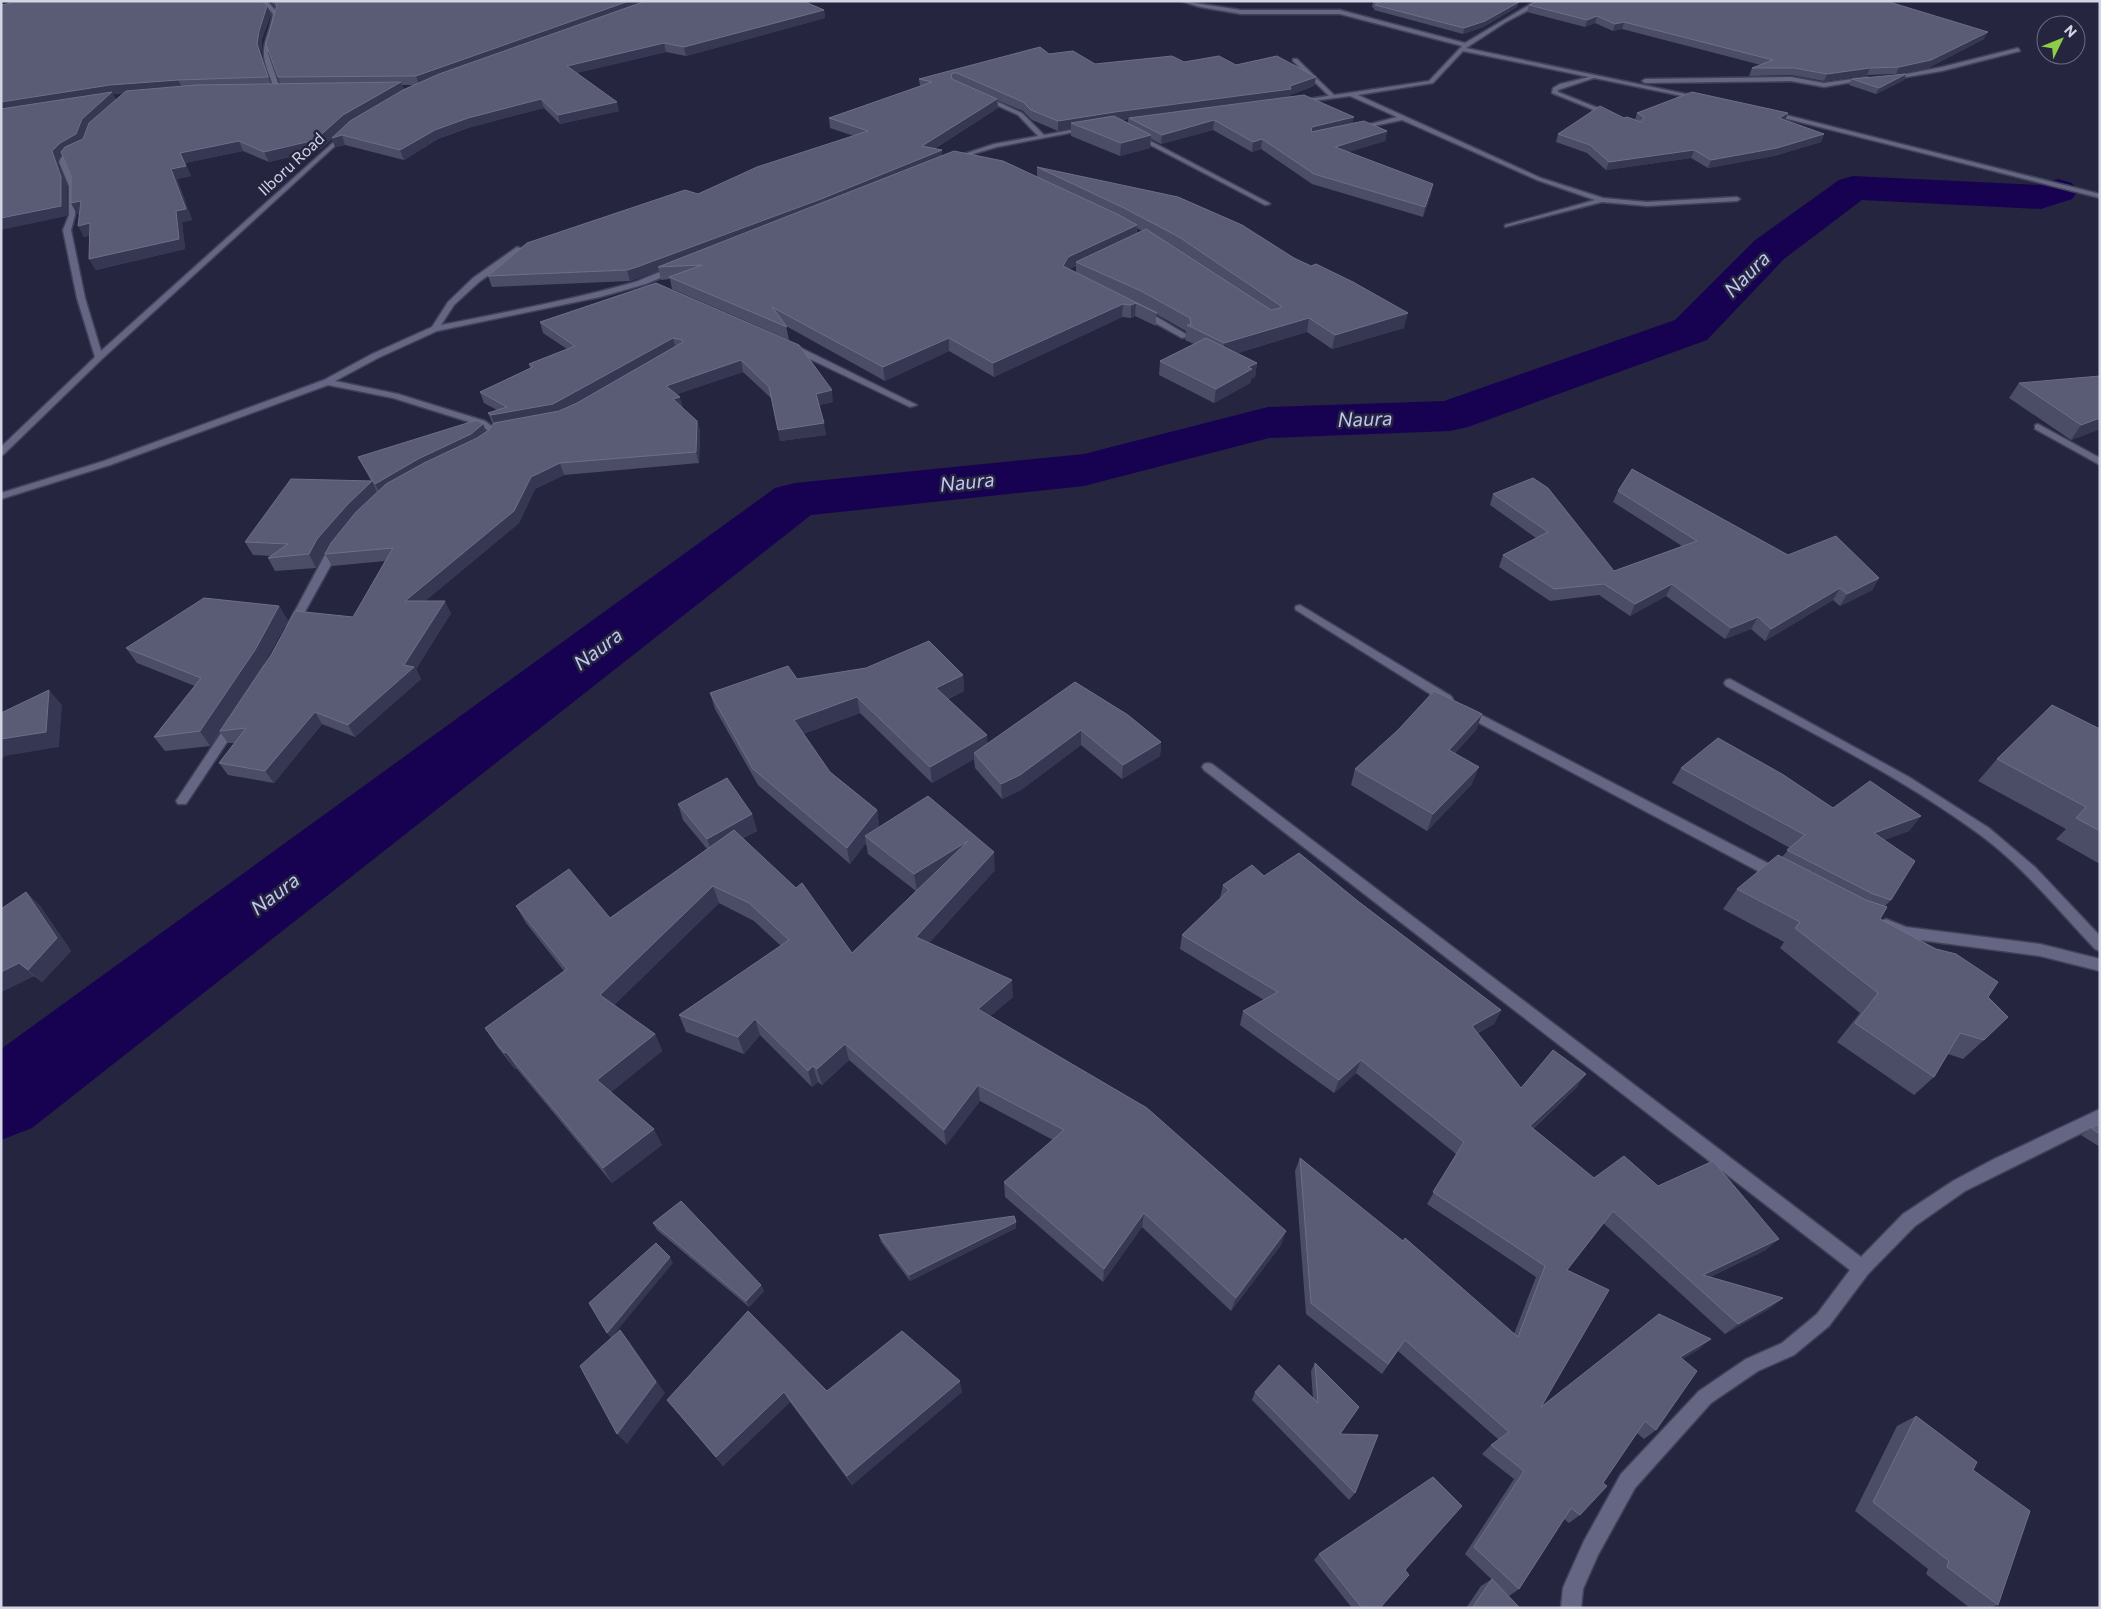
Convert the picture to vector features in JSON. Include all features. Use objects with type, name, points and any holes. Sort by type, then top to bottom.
[{"type":"street","points":[[264,1],[276,14],[265,50],[267,65],[277,89]]},
{"type":"street","points":[[1184,1],[1200,6],[1241,12],[1346,12],[1464,47],[1707,99]]},
{"type":"street","points":[[1286,102],[1407,87],[1431,82],[1444,71],[1464,47],[1504,21],[1544,1]]},
{"type":"street","points":[[1886,78],[1942,69],[2018,50]]},
{"type":"street","points":[[1295,60],[1332,96]]},
{"type":"street","points":[[1596,76],[1562,85],[1554,89],[1555,93],[1620,119]]},
{"type":"street","points":[[1620,81],[1791,79],[1824,85],[1877,78]]},
{"type":"street","points":[[268,90],[286,89]]},
{"type":"street","points":[[973,92],[1020,114],[1042,136]]},
{"type":"street","points":[[1350,94],[1532,176],[1602,200],[1647,204],[1737,199]]},
{"type":"street","points":[[1766,112],[2100,196]]},
{"type":"street","points":[[1348,131],[1400,118]]},
{"type":"street","name":"Ilboru Road","points":[[1,452],[98,357],[350,128]]},
{"type":"street","points":[[942,164],[996,144],[1097,128]]},
{"type":"street","points":[[1132,134],[1267,204]]},
{"type":"street","points":[[86,146],[68,155],[62,162],[72,186],[72,215],[67,230],[81,298],[98,357]]},
{"type":"street","points":[[969,153],[977,157]]},
{"type":"street","points":[[1507,226],[1602,200]]},
{"type":"street","points":[[435,329],[451,304],[476,280],[520,249]]},
{"type":"street","points":[[1,496],[107,463],[327,382],[375,356],[435,329],[597,295],[643,282],[689,264]]},
{"type":"street","points":[[643,282],[652,286]]},
{"type":"street","points":[[1136,309],[1185,336]]},
{"type":"street","points":[[779,341],[913,405]]},
{"type":"street","points":[[327,382],[395,396],[442,409],[482,423],[498,431],[478,446]]},
{"type":"street","points":[[2038,427],[2100,462]]},
{"type":"street","points":[[289,632],[331,553],[347,534]]},
{"type":"street","points":[[1300,608],[1481,721],[1790,881]]},
{"type":"street","points":[[1730,683],[1905,780],[1984,831],[2030,871],[2100,945]]},
{"type":"street","points":[[182,801],[240,714]]},
{"type":"street","points":[[1208,766],[1862,1268]]},
{"type":"street","points":[[1872,920],[1905,932],[2040,950],[2100,965]]},
{"type":"street","points":[[1571,1608],[1573,1588],[1591,1548],[1628,1482],[1704,1397],[1752,1365],[1788,1349],[1823,1320],[1862,1268],[1909,1220],[1959,1186],[2100,1116]]},
{"type":"building","points":[[9,1],[263,1],[267,6],[257,44],[268,77],[178,80],[110,85],[1,102],[1,5],[11,3]]},
{"type":"building","points":[[274,1],[629,1],[416,76],[278,77],[266,44],[277,5]]},
{"type":"building","points":[[646,1],[803,1],[824,10],[684,47],[664,43],[567,66],[617,102],[558,115],[541,99],[468,118],[435,130],[400,150],[342,135],[332,138],[350,121],[403,90],[439,74]]},
{"type":"building","points":[[1374,1],[1519,2],[1485,21],[1464,28],[1375,5],[1379,3]]},
{"type":"building","points":[[1538,1],[1886,1],[1988,32],[1931,60],[1899,67],[1870,68],[1827,74],[1794,68],[1752,68],[1773,60],[1624,22],[1615,24],[1597,16],[1587,20],[1529,5]]},
{"type":"building","points":[[1040,47],[1049,54],[1073,51],[1095,64],[1172,56],[1184,62],[1219,56],[1236,65],[1277,56],[1316,77],[1290,86],[1291,89],[1058,121],[1031,110],[1023,102],[957,73],[953,73],[951,75],[952,79],[997,99],[922,146],[942,150],[821,199],[627,270],[488,276],[527,243],[685,190],[698,194],[757,167],[868,131],[829,118],[932,82],[919,79]]},
{"type":"building","points":[[1906,74],[1879,88],[1852,79]]},
{"type":"building","points":[[401,82],[343,115],[315,140],[264,152],[239,141],[180,153],[186,166],[171,169],[186,209],[176,211],[179,239],[89,259],[90,223],[78,226],[81,201],[71,203],[71,176],[61,152],[65,147],[83,139],[89,123],[126,91],[196,85]]},
{"type":"building","points":[[112,92],[82,119],[76,134],[60,143],[52,151],[61,177],[61,206],[1,218],[1,109]]},
{"type":"building","points":[[1692,92],[1788,113],[1779,118],[1824,134],[1777,148],[1711,160],[1694,150],[1609,162],[1590,145],[1558,134],[1600,106],[1624,118],[1627,117],[1641,122],[1644,117],[1637,113]]},
{"type":"building","points":[[1304,95],[1354,117],[1312,127],[1311,132],[1364,121],[1387,131],[1335,147],[1433,184],[1425,207],[1314,174],[1262,139],[1253,142],[1214,120],[1162,135],[1129,118]]},
{"type":"building","points":[[1114,116],[1151,135],[1121,143],[1071,123]]},
{"type":"building","points":[[954,151],[1003,161],[1137,225],[1068,257],[1063,266],[1157,313],[1136,303],[1131,305],[1123,304],[993,363],[949,338],[883,367],[772,307],[787,327],[669,277],[702,265],[658,267]]},
{"type":"building","points":[[1037,167],[1178,197],[1242,225],[1294,258],[1311,266],[1316,264],[1353,282],[1408,313],[1335,335],[1309,318],[1224,343],[1187,325],[1191,325],[1190,318],[1141,291],[1076,262],[1146,229],[1271,310],[1281,306],[1179,237],[1124,208]]},
{"type":"building","points":[[656,283],[799,345],[832,390],[816,394],[824,423],[778,430],[769,387],[741,360],[666,386],[680,397],[673,399],[697,421],[696,452],[560,463],[531,477],[514,511],[405,601],[445,601],[404,665],[414,667],[348,725],[315,712],[265,771],[219,763],[246,728],[220,731],[271,655],[295,611],[353,617],[393,548],[325,554],[331,543],[356,512],[386,484],[424,463],[477,438],[489,430],[494,423],[559,411],[577,403],[683,342],[673,338],[553,404],[491,415],[488,413],[507,407],[480,392],[533,367],[529,364],[575,346],[540,322]]},
{"type":"building","points":[[1206,338],[1257,363],[1248,367],[1252,369],[1216,389],[1160,361]]},
{"type":"building","points":[[2100,376],[2100,418],[2081,425],[2019,383]]},
{"type":"building","points":[[477,420],[483,424],[471,434],[418,459],[375,484],[358,457]]},
{"type":"building","points":[[1632,469],[1788,555],[1836,536],[1879,578],[1847,594],[1840,588],[1771,629],[1758,617],[1731,628],[1672,584],[1635,604],[1604,584],[1554,589],[1503,555],[1548,532],[1493,494],[1533,478],[1548,488],[1614,571],[1697,541],[1618,491]]},
{"type":"building","points":[[291,479],[372,481],[347,505],[317,539],[309,554],[268,558],[288,544],[245,542]]},
{"type":"building","points":[[204,598],[279,606],[255,650],[200,731],[154,737],[201,678],[126,648]]},
{"type":"building","points":[[929,641],[963,675],[936,688],[987,735],[930,767],[857,697],[794,720],[830,772],[877,810],[847,848],[753,769],[710,693],[788,666],[797,679],[866,668]]},
{"type":"building","points":[[1075,682],[1128,715],[1161,742],[1123,765],[1081,730],[1020,775],[1001,784],[974,753]]},
{"type":"building","points":[[49,690],[46,732],[1,739],[1,713]]},
{"type":"building","points":[[1434,691],[1482,714],[1449,750],[1479,767],[1433,814],[1355,769],[1398,730]]},
{"type":"building","points":[[2052,705],[2100,729],[2100,831],[2076,818],[2086,807],[1997,759]]},
{"type":"building","points":[[1718,738],[1782,774],[1833,808],[1870,781],[1921,816],[1874,833],[1915,861],[1891,900],[1873,894],[1787,850],[1805,835],[1681,768]]},
{"type":"building","points":[[727,778],[752,814],[707,839],[678,804]]},
{"type":"building","points":[[928,796],[994,852],[916,937],[1012,980],[978,1009],[1147,1108],[1286,1231],[1236,1298],[1144,1213],[1104,1269],[1004,1182],[1064,1130],[978,1085],[944,1130],[845,1044],[817,1069],[813,1066],[808,1071],[755,1019],[738,1037],[679,1015],[789,940],[749,903],[713,886],[600,995],[655,1034],[597,1080],[654,1129],[603,1168],[506,1052],[504,1053],[485,1028],[567,969],[516,906],[569,869],[610,918],[734,830],[796,888],[802,883],[852,953],[968,841],[914,874],[865,836]]},
{"type":"building","points":[[1299,853],[1359,902],[1501,1010],[1472,1026],[1521,1088],[1553,1050],[1586,1074],[1530,1126],[1594,1178],[1624,1156],[1658,1186],[1713,1161],[1779,1239],[1703,1275],[1783,1298],[1738,1324],[1613,1211],[1567,1270],[1609,1290],[1541,1407],[1659,1314],[1711,1339],[1680,1357],[1697,1371],[1656,1430],[1645,1421],[1603,1483],[1607,1486],[1580,1515],[1571,1508],[1519,1589],[1474,1547],[1524,1471],[1491,1445],[1509,1432],[1405,1340],[1388,1364],[1311,1303],[1300,1158],[1403,1241],[1405,1238],[1518,1337],[1545,1266],[1433,1192],[1464,1142],[1361,1060],[1339,1080],[1243,1011],[1278,992],[1182,935],[1229,890],[1223,885],[1252,865],[1264,876]]},
{"type":"building","points":[[1778,855],[1866,900],[1887,907],[1880,919],[1936,949],[1956,954],[1998,982],[1988,997],[2008,1017],[1984,1040],[1960,1033],[1934,1077],[1855,1023],[1878,993],[1795,928],[1800,922],[1737,889]]},
{"type":"building","points":[[26,892],[57,938],[28,970],[19,963],[1,972],[1,909]]},
{"type":"building","points":[[2100,1124],[2100,1134],[2091,1128]]},
{"type":"building","points":[[681,1201],[761,1285],[746,1301],[653,1223]]},
{"type":"building","points":[[1014,1216],[1016,1222],[909,1275],[879,1235]]},
{"type":"building","points":[[656,1243],[670,1257],[607,1333],[589,1303]]},
{"type":"building","points":[[748,1311],[827,1391],[902,1331],[960,1381],[847,1476],[784,1392],[716,1457],[667,1400]]},
{"type":"building","points":[[620,1330],[656,1382],[617,1434],[580,1366]]},
{"type":"building","points":[[1315,1363],[1359,1407],[1340,1434],[1378,1435],[1355,1493],[1255,1392],[1279,1365],[1318,1403]]},
{"type":"building","points":[[1916,1416],[1977,1462],[1973,1470],[2030,1511],[1998,1605],[1947,1567],[1949,1561],[1873,1502]]},
{"type":"building","points":[[1433,1477],[1462,1506],[1405,1570],[1409,1575],[1380,1608],[1362,1608],[1319,1554]]},
{"type":"building","points":[[1492,1579],[1520,1608],[1472,1608]]},
{"type":"waterway","name":"Naura","points":[[1,1100],[795,500],[1084,470],[1268,423],[1450,416],[1691,330],[1769,250],[1853,188],[2041,197],[2058,191]]}]
